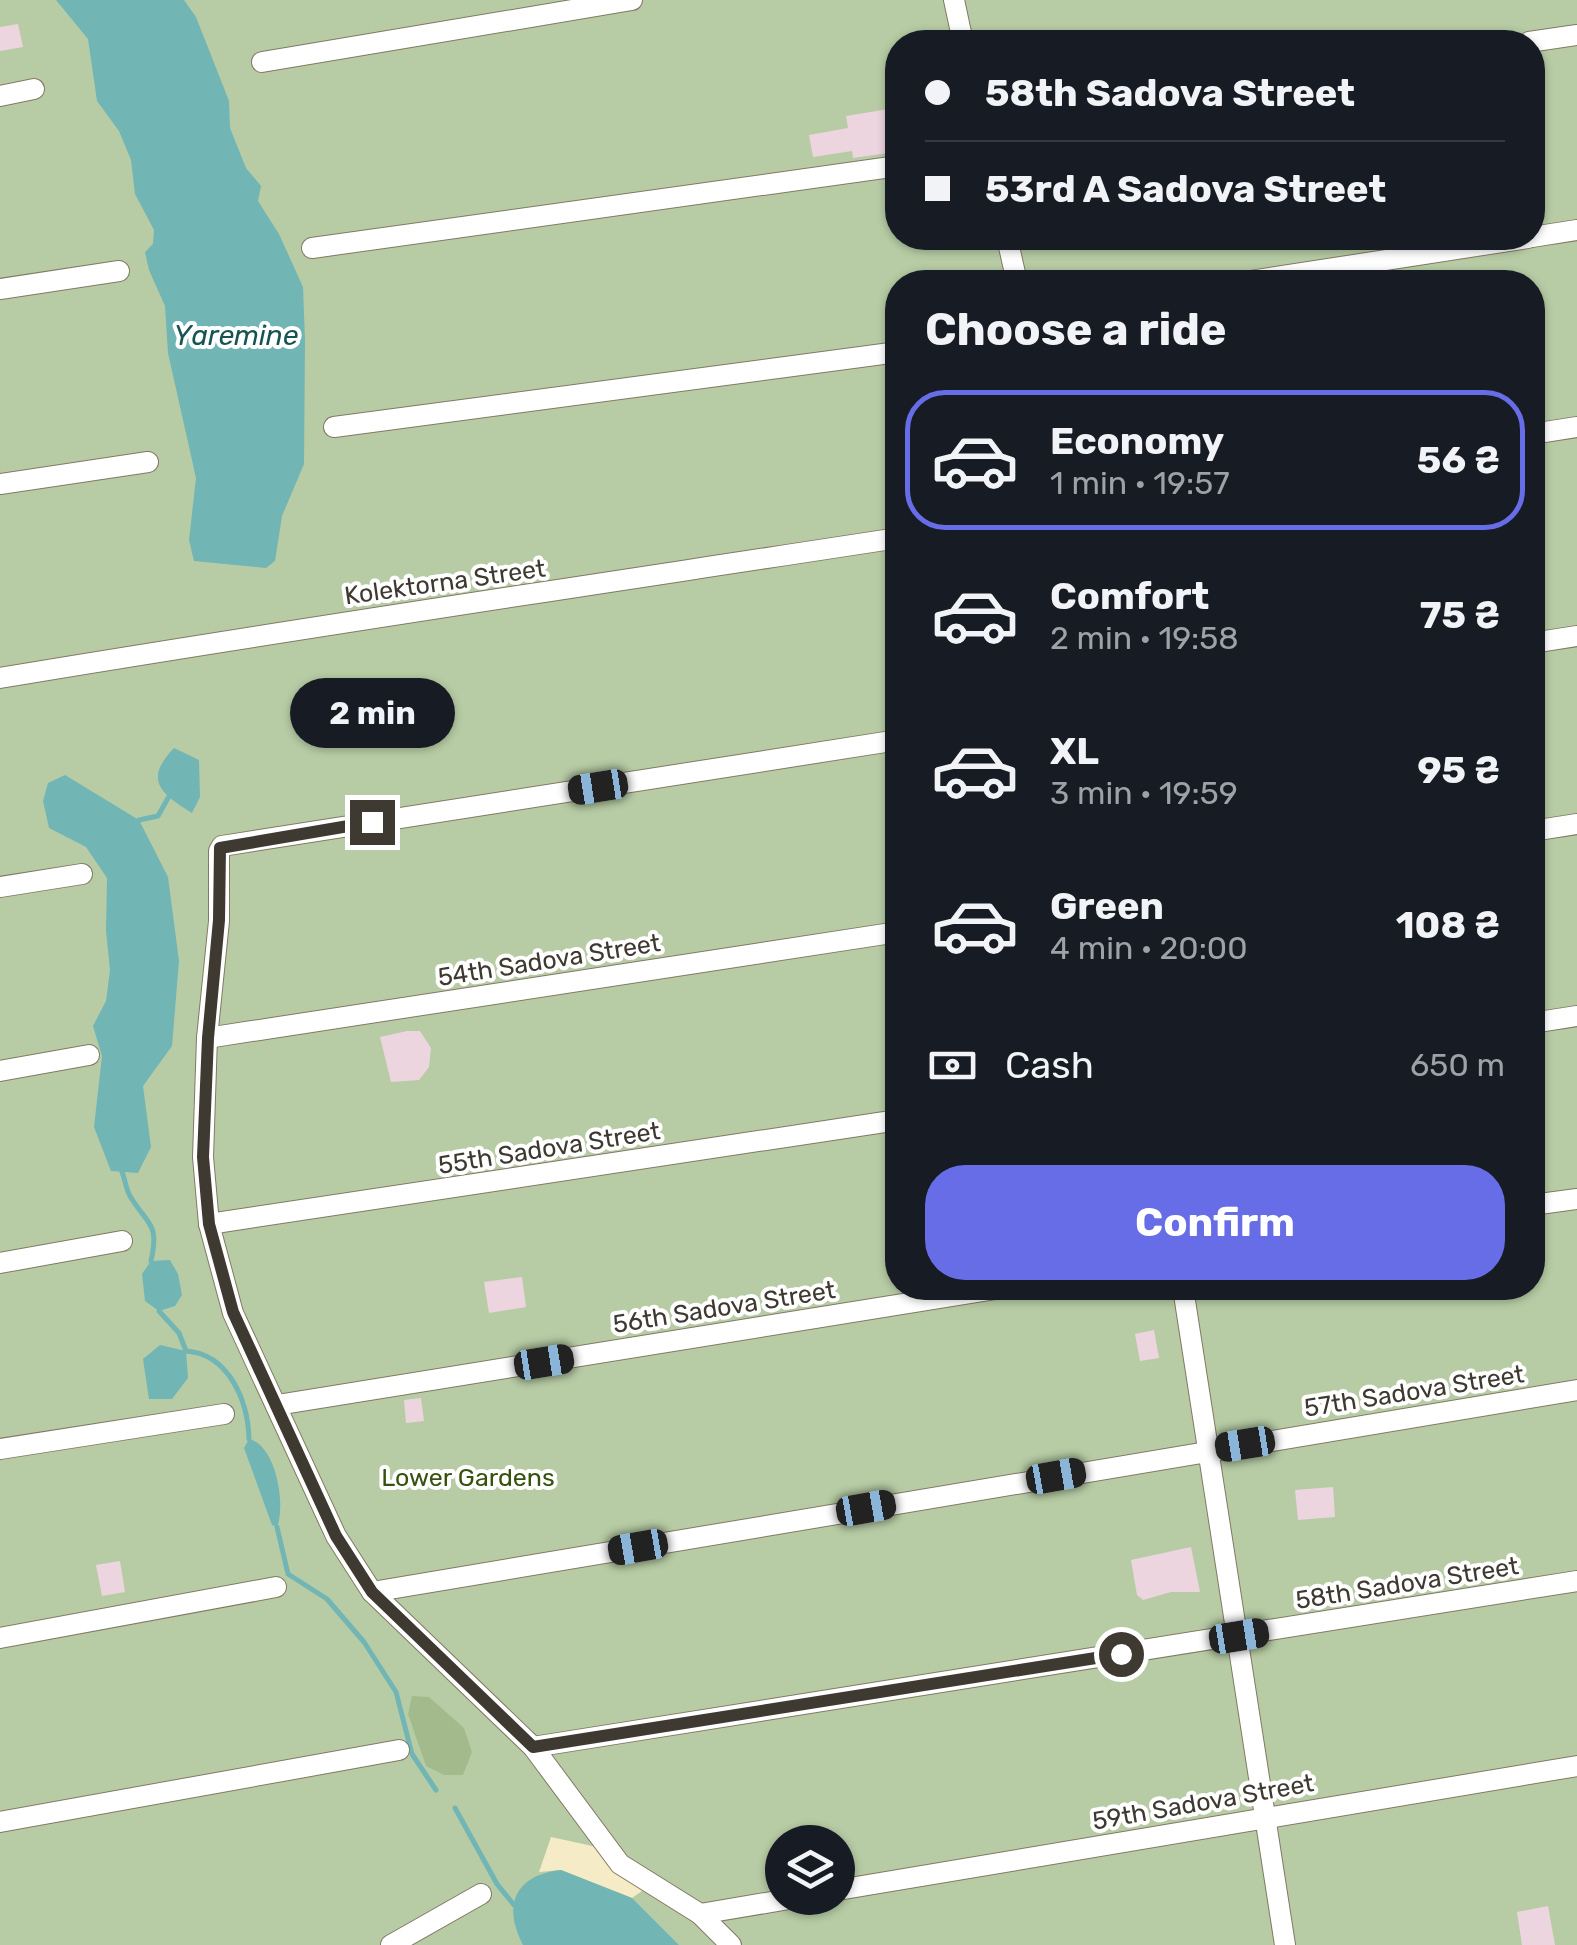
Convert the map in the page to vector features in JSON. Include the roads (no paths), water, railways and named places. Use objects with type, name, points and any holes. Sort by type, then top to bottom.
[{"type":"street","points":[[262,62],[583,4],[632,0]]},
{"type":"street","points":[[954,0],[960,30]]},
{"type":"street","points":[[1545,40],[1577,35]]},
{"type":"street","points":[[0,96],[34,90]]},
{"type":"street","points":[[312,248],[885,168]]},
{"type":"street","points":[[1545,235],[1577,230]]},
{"type":"street","points":[[1320,270],[1447,250]]},
{"type":"street","points":[[0,289],[120,271]]},
{"type":"street","points":[[334,427],[885,354]]},
{"type":"street","points":[[1545,432],[1577,426]]},
{"type":"street","points":[[0,484],[148,462]]},
{"type":"street","name":"Kolektorna Street","points":[[0,678],[294,628],[885,540]]},
{"type":"street","points":[[1545,640],[1577,636]]},
{"type":"street","points":[[730,1945],[700,1914],[620,1864],[533,1747],[372,1592],[336,1536],[233,1312],[209,1224],[203,1157],[208,1038],[219,920],[219,854],[222,846],[885,742]]},
{"type":"street","points":[[1545,829],[1577,824]]},
{"type":"street","points":[[0,887],[82,874]]},
{"type":"street","name":"54th Sadova Street","points":[[208,1038],[885,934]]},
{"type":"street","points":[[1545,1021],[1577,1016]]},
{"type":"street","points":[[0,1071],[89,1055]]},
{"type":"street","name":"55th Sadova Street","points":[[209,1224],[885,1122]]},
{"type":"street","points":[[1545,1204],[1577,1199]]},
{"type":"street","points":[[0,1263],[122,1241]]},
{"type":"street","name":"56th Sadova Street","points":[[277,1405],[928,1300]]},
{"type":"street","points":[[1185,1300],[1284,1945]]},
{"type":"street","name":"57th Sadova Street","points":[[372,1592],[1577,1390]]},
{"type":"street","points":[[0,1449],[224,1414]]},
{"type":"street","name":"58th Sadova Street","points":[[533,1747],[1577,1582]]},
{"type":"street","points":[[0,1638],[276,1587]]},
{"type":"street","points":[[0,1822],[399,1750]]},
{"type":"street","name":"59th Sadova Street","points":[[855,1887],[1577,1766]]},
{"type":"street","points":[[391,1945],[481,1894]]},
{"type":"street","points":[[700,1914],[765,1903]]},
{"type":"water","name":"Yaremine","points":[[56,0],[184,0],[196,17],[229,101],[230,128],[246,168],[261,186],[258,201],[279,234],[303,287],[304,464],[282,516],[275,561],[266,568],[194,561],[189,540],[196,478],[168,353],[165,306],[145,252],[153,244],[154,230],[135,194],[131,160],[119,131],[97,101],[88,39]]},
{"type":"water","points":[[174,748],[199,760],[200,797],[192,813],[165,793],[158,778],[159,769]]},
{"type":"water","points":[[65,775],[139,820],[168,877],[179,961],[172,1046],[143,1086],[151,1147],[138,1173],[111,1171],[94,1127],[102,1056],[93,1026],[106,1001],[110,970],[107,878],[86,847],[49,828],[43,801],[48,783]]},
{"type":"water","points":[[170,1260],[178,1274],[182,1295],[175,1306],[159,1311],[145,1301],[142,1274],[151,1261]]},
{"type":"water","points":[[160,1345],[186,1351],[188,1378],[172,1399],[149,1399],[143,1359]]},
{"type":"water","points":[[249,1439],[266,1452],[272,1464],[279,1491],[277,1527],[272,1525],[244,1448]]},
{"type":"water","points":[[561,1870],[632,1898],[679,1945],[523,1945],[514,1917],[517,1894],[533,1878]]},
{"type":"waterway","points":[[139,820],[158,816],[168,798]]},
{"type":"waterway","points":[[122,1172],[130,1196],[153,1231],[151,1261]]},
{"type":"waterway","points":[[159,1311],[179,1333],[186,1351],[201,1354],[225,1370],[240,1395],[249,1439]]},
{"type":"waterway","points":[[277,1527],[288,1574],[327,1599],[364,1642],[396,1692],[412,1754],[436,1790]]},
{"type":"waterway","points":[[455,1808],[497,1884],[514,1905]]},
{"type":"park label","name":"Lower Gardens","points":[[468,1477]]}]
